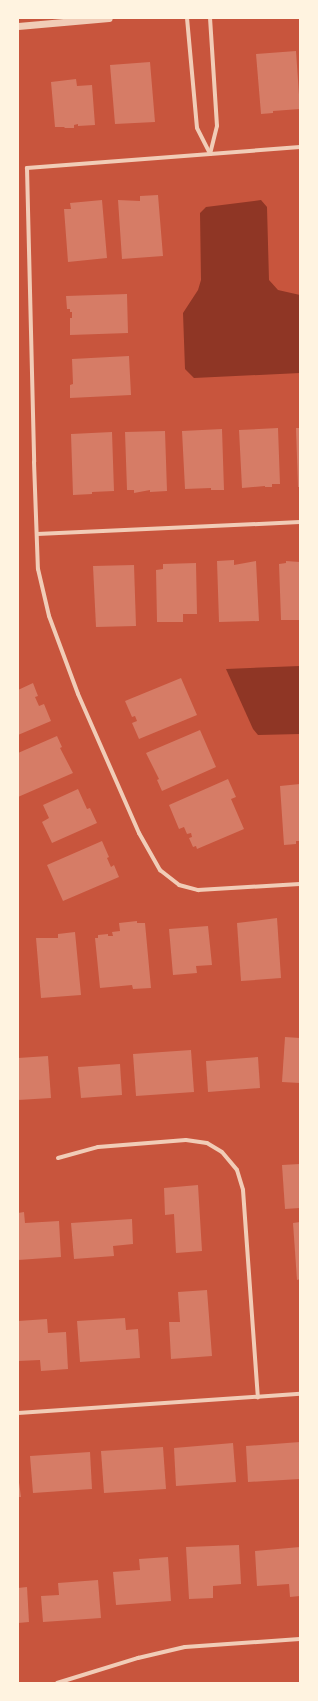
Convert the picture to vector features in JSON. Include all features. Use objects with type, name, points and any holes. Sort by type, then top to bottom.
[{"type":"street","points":[[18,26],[109,18]]},
{"type":"street","points":[[187,18],[197,128],[210,154]]},
{"type":"street","points":[[210,18],[217,126],[210,154]]},
{"type":"street","points":[[300,147],[28,168],[38,569],[49,616],[78,694],[139,833],[160,870],[179,885],[198,890],[300,884]]},
{"type":"street","points":[[37,534],[300,522]]},
{"type":"street","points":[[58,1158],[98,1147],[186,1140],[207,1143],[222,1152],[237,1170],[243,1190],[258,1397]]},
{"type":"street","points":[[18,1413],[300,1394]]},
{"type":"street","points":[[57,1683],[138,1658],[185,1647],[300,1639]]},
{"type":"shaded area","points":[[261,200],[267,207],[269,280],[278,290],[300,295],[300,373],[194,378],[185,369],[183,313],[198,290],[201,280],[200,213],[206,207]]},
{"type":"shaded area","points":[[300,666],[300,734],[258,735],[253,729],[226,669]]},
{"type":"building","points":[[296,51],[300,109],[273,111],[273,113],[261,114],[256,54]]},
{"type":"building","points":[[150,62],[155,122],[115,124],[110,65]]},
{"type":"building","points":[[76,79],[77,86],[92,85],[95,125],[78,126],[78,124],[74,125],[74,128],[55,127],[51,82]]},
{"type":"building","points":[[158,195],[163,256],[122,259],[118,200],[140,201],[140,196]]},
{"type":"building","points":[[102,200],[107,258],[68,262],[64,209],[71,209],[70,203]]},
{"type":"building","points":[[127,294],[128,333],[70,335],[70,318],[72,318],[72,312],[70,312],[70,309],[67,309],[66,296]]},
{"type":"building","points":[[129,356],[131,395],[70,398],[70,385],[73,384],[72,359]]},
{"type":"building","points":[[278,428],[280,484],[272,484],[272,487],[265,486],[242,488],[239,430]]},
{"type":"building","points":[[296,428],[300,428],[300,487],[298,487]]},
{"type":"building","points":[[222,429],[224,490],[211,490],[211,488],[185,489],[182,431]]},
{"type":"building","points":[[165,431],[167,491],[150,492],[150,490],[134,493],[134,490],[127,490],[125,432]]},
{"type":"building","points":[[112,432],[114,491],[73,495],[71,434]]},
{"type":"building","points":[[234,560],[234,565],[256,561],[259,621],[219,622],[217,561]]},
{"type":"building","points":[[286,561],[300,562],[300,620],[281,620],[279,564],[286,563]]},
{"type":"building","points":[[196,563],[197,614],[183,614],[183,622],[157,622],[156,570],[163,569],[163,564]]},
{"type":"building","points":[[134,565],[136,626],[96,627],[93,566]]},
{"type":"building","points":[[181,678],[197,715],[139,739],[132,723],[137,721],[135,716],[132,717],[125,701]]},
{"type":"building","points":[[33,683],[38,696],[35,697],[39,706],[44,704],[51,721],[18,735],[18,690]]},
{"type":"building","points":[[200,730],[216,767],[162,791],[157,780],[159,779],[146,753]]},
{"type":"building","points":[[57,736],[62,747],[60,748],[73,773],[18,797],[18,753]]},
{"type":"building","points":[[228,779],[236,797],[231,799],[244,829],[197,849],[196,846],[193,847],[189,838],[192,837],[191,833],[187,834],[184,827],[179,829],[169,805]]},
{"type":"building","points":[[300,784],[300,841],[296,841],[296,844],[284,845],[280,786]]},
{"type":"building","points":[[78,789],[87,809],[90,808],[97,823],[52,843],[42,822],[49,818],[43,805]]},
{"type":"building","points":[[102,841],[109,857],[107,858],[111,867],[114,865],[119,877],[63,901],[47,865]]},
{"type":"building","points":[[277,918],[281,978],[241,981],[237,923]]},
{"type":"building","points":[[137,921],[137,923],[145,923],[151,988],[133,989],[132,985],[100,988],[95,938],[98,938],[98,935],[108,934],[108,936],[113,936],[112,932],[120,931],[119,923]]},
{"type":"building","points":[[208,926],[212,965],[196,966],[197,973],[173,975],[169,929]]},
{"type":"building","points":[[75,932],[81,995],[41,998],[36,938],[58,938],[58,934]]},
{"type":"building","points":[[285,1037],[300,1038],[300,1083],[282,1082]]},
{"type":"building","points":[[191,1050],[194,1092],[136,1096],[133,1054]]},
{"type":"building","points":[[48,1056],[51,1098],[18,1100],[18,1058]]},
{"type":"building","points":[[258,1057],[260,1088],[208,1092],[206,1061]]},
{"type":"building","points":[[120,1064],[122,1095],[81,1098],[78,1067]]},
{"type":"building","points":[[300,1164],[300,1208],[285,1209],[282,1165]]},
{"type":"building","points":[[198,1185],[202,1251],[176,1253],[174,1214],[165,1215],[164,1188]]},
{"type":"building","points":[[24,1212],[25,1223],[59,1221],[61,1257],[18,1260],[18,1213]]},
{"type":"building","points":[[132,1219],[133,1244],[113,1246],[114,1256],[74,1259],[71,1223]]},
{"type":"building","points":[[300,1222],[300,1279],[297,1280],[293,1223]]},
{"type":"building","points":[[207,1290],[212,1356],[171,1359],[169,1322],[180,1322],[178,1292]]},
{"type":"building","points":[[125,1318],[126,1330],[138,1329],[140,1358],[80,1362],[77,1321]]},
{"type":"building","points":[[47,1319],[48,1333],[66,1332],[68,1369],[41,1371],[40,1360],[18,1361],[18,1321]]},
{"type":"building","points":[[300,1442],[300,1479],[248,1482],[246,1446]]},
{"type":"building","points":[[233,1443],[236,1482],[176,1486],[174,1448]]},
{"type":"building","points":[[163,1447],[166,1489],[104,1493],[101,1451]]},
{"type":"building","points":[[90,1452],[92,1489],[33,1493],[30,1456]]},
{"type":"building","points":[[18,1475],[21,1497],[18,1497]]},
{"type":"building","points":[[239,1545],[241,1584],[213,1586],[213,1598],[189,1599],[186,1547]]},
{"type":"building","points":[[300,1547],[300,1596],[290,1597],[289,1584],[257,1586],[255,1551]]},
{"type":"building","points":[[168,1557],[171,1601],[116,1605],[113,1572],[140,1570],[139,1559]]},
{"type":"building","points":[[98,1580],[101,1618],[43,1622],[41,1596],[59,1595],[58,1583]]},
{"type":"building","points":[[27,1587],[29,1622],[18,1623],[18,1588]]}]
